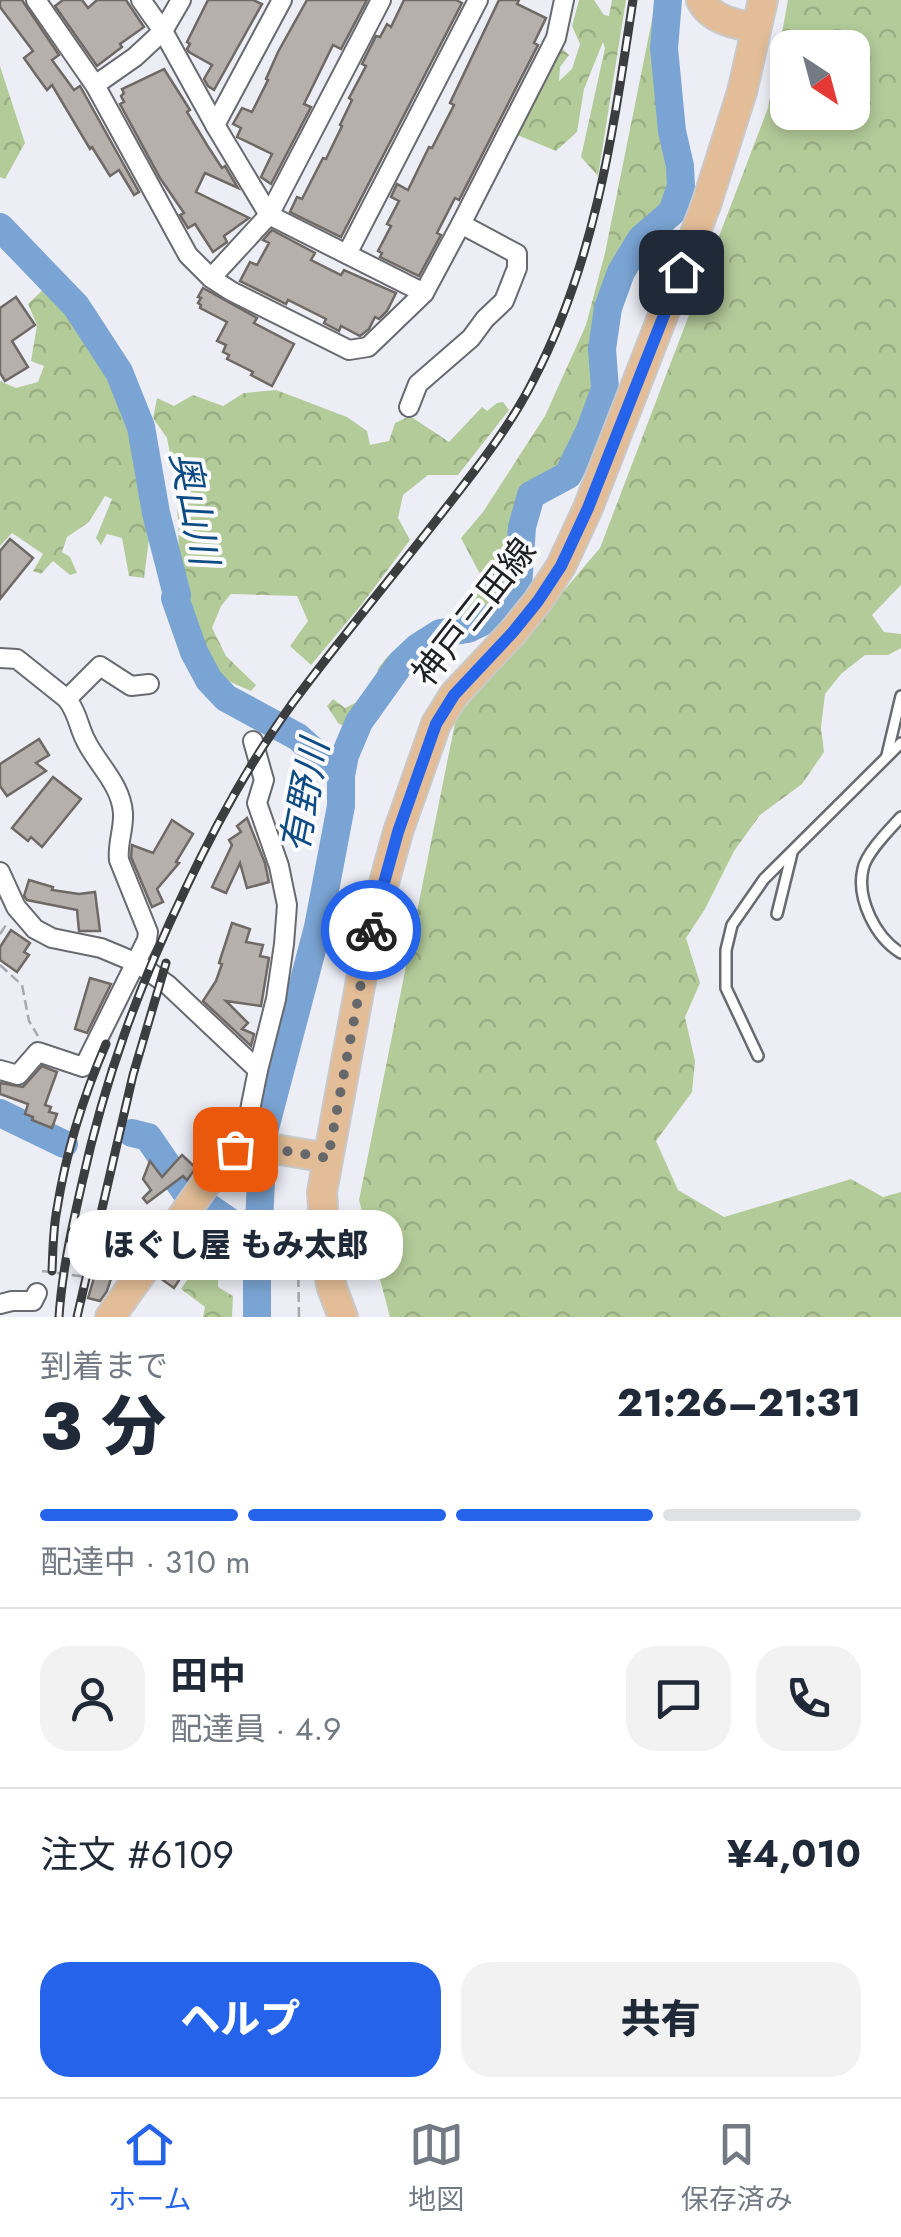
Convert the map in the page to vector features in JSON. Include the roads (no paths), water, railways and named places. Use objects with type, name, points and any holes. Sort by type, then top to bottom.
[{"type":"main road","points":[[701,0],[706,11],[732,24],[756,28]]},
{"type":"main road","name":"神戸三田線","points":[[342,1317],[324,1248],[318,1156],[398,832],[436,724],[454,695],[538,601],[561,566],[588,508],[706,206],[742,92],[762,0]]},
{"type":"main road","points":[[110,1317],[228,1156],[247,1145],[318,1156]]},
{"type":"street","points":[[36,0],[95,85],[188,255],[231,291],[349,350],[368,347],[424,293],[556,38],[558,3]]},
{"type":"street","points":[[141,0],[269,214],[424,293]]},
{"type":"street","points":[[95,85],[135,58],[163,31],[180,0]]},
{"type":"street","points":[[216,125],[282,0]]},
{"type":"street","points":[[211,278],[269,214],[381,0]]},
{"type":"street","points":[[347,254],[478,0]]},
{"type":"street","points":[[409,407],[418,384],[472,338],[504,301],[517,268],[517,254],[461,224]]},
{"type":"street","points":[[0,658],[18,659],[67,699],[76,712],[85,741],[116,787],[123,814],[119,860],[148,932],[85,1065],[38,1052],[18,1074],[0,1070]]},
{"type":"street","points":[[67,699],[100,666],[131,686],[149,684]]},
{"type":"street","points":[[247,1145],[258,1070],[276,999],[287,905],[258,803],[264,780],[253,741]]},
{"type":"street","points":[[0,872],[16,907],[35,929],[52,938],[101,948],[136,963],[168,985],[258,1070]]},
{"type":"street","points":[[0,1304],[33,1302],[37,1294]]},
{"type":"lane","points":[[886,757],[901,696]]},
{"type":"lane","points":[[758,1056],[726,988],[726,950],[732,925],[764,879],[901,744]]},
{"type":"lane","points":[[901,817],[863,867],[863,895],[877,930],[901,953]]},
{"type":"lane","points":[[776,914],[792,851]]},
{"type":"waterway","name":"有野川","points":[[257,1317],[263,1136],[318,927],[341,806],[345,755],[359,722],[401,663],[418,647],[440,633],[468,629],[499,614],[518,587],[522,527],[531,495],[568,475],[590,430],[605,389],[602,349],[608,308],[621,272],[641,239],[672,212],[681,186],[664,48],[668,0]]},
{"type":"waterway","name":"奥山川","points":[[0,227],[76,306],[119,372],[141,427],[175,598],[194,652],[209,680],[226,698],[298,737],[341,776]]},
{"type":"waterway","points":[[0,1113],[64,1144]]},
{"type":"waterway","points":[[132,1133],[148,1137],[185,1191],[258,1241]]},
{"type":"railway","points":[[59,1317],[75,1216],[112,1070],[152,962],[209,841],[278,723],[505,428],[555,334],[573,288],[599,194],[633,0]]},
{"type":"railway","points":[[77,1317],[133,1075],[166,963]]},
{"type":"railway","points":[[52,1271],[65,1167],[106,1044]]},
{"type":"place","name":"ほぐし屋 もみ太郎","points":[[235,1149]]}]
